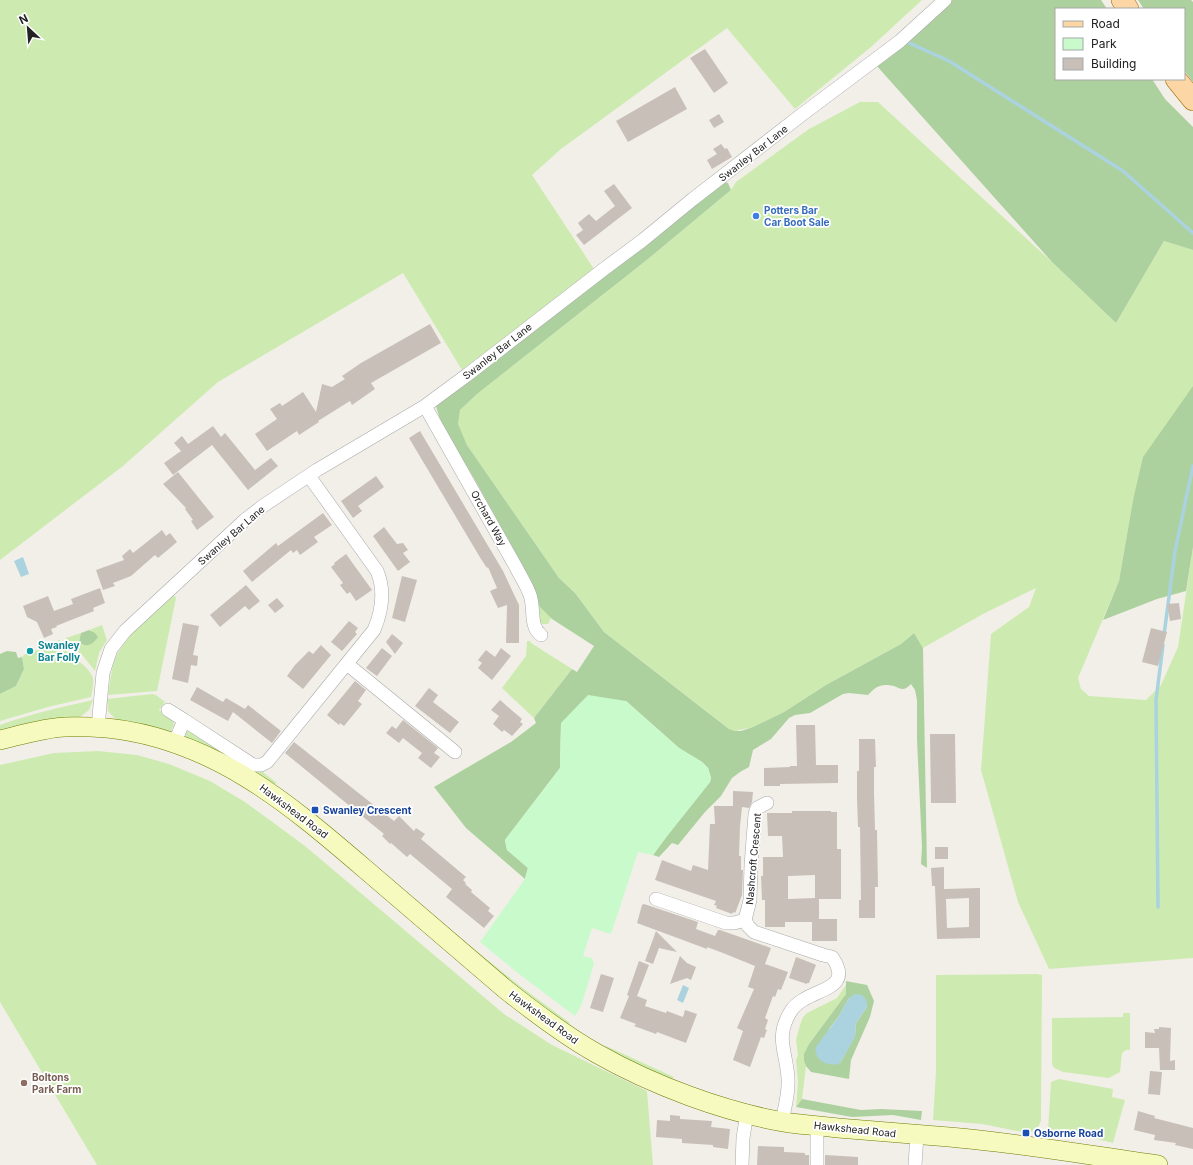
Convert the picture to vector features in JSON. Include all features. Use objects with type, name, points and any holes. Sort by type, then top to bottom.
[{"type":"main road","points":[[1177,80],[1193,100]]},
{"type":"street","name":"Swanley Bar Lane","points":[[98,727],[103,673],[111,649],[125,631],[245,520],[309,476],[425,406],[467,375],[643,240],[800,116],[900,41],[945,0]]},
{"type":"street","name":"Orchard Way","points":[[425,406],[517,569],[530,596],[537,631],[541,635]]},
{"type":"street","points":[[168,710],[253,765],[262,765],[267,762],[374,630],[378,622],[383,592],[377,571],[309,476]]},
{"type":"street","points":[[347,664],[455,752]]},
{"type":"street","points":[[175,742],[184,720]]},
{"type":"street","name":"Hawkshead Road","points":[[0,740],[32,732],[65,727],[98,727],[128,730],[175,742],[215,759],[255,782],[328,837],[535,1013],[596,1053],[632,1072],[687,1095],[747,1113],[782,1121],[817,1126],[1004,1144],[1086,1160],[1158,1165]]},
{"type":"street","name":"Nashcroft Crescent","points":[[745,920],[750,900],[755,814],[757,808],[767,803]]},
{"type":"street","points":[[656,899],[726,922],[734,923],[745,920],[754,932],[832,957],[838,967],[839,978],[829,987],[798,1002],[790,1012],[784,1026],[782,1049],[786,1064],[788,1083],[782,1121]]},
{"type":"street","points":[[742,1165],[743,1138],[747,1113]]},
{"type":"street","points":[[817,1126],[817,1165]]},
{"type":"street","points":[[915,1165],[917,1135]]},
{"type":"green space","points":[[0,0],[922,0],[871,47],[795,109],[727,28],[561,149],[532,175],[594,269],[462,370],[403,273],[218,382],[123,466],[0,560]]},
{"type":"green space","points":[[951,0],[1101,0],[1106,8],[1055,8],[1055,80],[1153,80],[1165,99],[1193,127],[1193,250],[1164,241],[1116,323],[1052,262],[876,65]]},
{"type":"green space","points":[[1138,0],[1191,0],[1193,2],[1193,82],[1185,71],[1185,8],[1143,8]]},
{"type":"green space","points":[[860,102],[878,102],[1116,323],[1164,241],[1193,250],[1193,386],[1133,500],[1119,581],[1078,678],[1081,689],[1089,696],[1146,700],[1161,685],[1178,647],[1193,547],[1193,958],[1049,969],[1018,902],[981,770],[991,634],[1029,607],[1036,588],[983,614],[923,648],[914,633],[901,644],[826,685],[784,712],[753,727],[735,731],[729,729],[604,632],[575,593],[559,578],[467,445],[457,424],[460,410],[477,394],[648,259],[731,190],[736,182],[809,129]]},
{"type":"green space","points":[[722,181],[728,183],[731,190],[648,259],[477,394],[460,410],[458,424],[467,445],[559,578],[575,593],[604,632],[729,729],[741,731],[784,712],[826,685],[901,644],[914,633],[923,648],[927,868],[921,864],[922,847],[917,740],[917,700],[915,690],[911,684],[903,689],[889,685],[882,685],[876,687],[868,695],[849,693],[843,694],[810,713],[795,715],[789,718],[771,739],[753,750],[749,767],[732,778],[721,796],[705,812],[678,845],[672,843],[659,857],[653,855],[710,782],[711,778],[708,768],[702,762],[679,748],[626,701],[561,723],[560,768],[505,840],[507,850],[528,868],[525,879],[466,828],[434,787],[511,742],[536,723],[534,718],[572,669],[577,672],[594,646],[552,619],[538,605],[531,581],[475,480],[441,423],[436,406]]},
{"type":"green space","points":[[1193,386],[1193,547],[1186,591],[1157,599],[1103,620],[1119,581],[1133,500],[1143,457]]},
{"type":"green space","points":[[173,594],[176,598],[157,691],[108,695],[112,668],[119,651],[133,633]]},
{"type":"green space","points":[[538,605],[551,618],[548,624],[542,624],[540,622]]},
{"type":"green space","points":[[102,625],[107,640],[99,653],[95,671],[83,656],[67,642],[66,638],[81,633],[79,642],[92,630],[89,630]]},
{"type":"green space","points":[[89,630],[95,633],[98,637],[91,644],[84,645],[79,642],[81,633]]},
{"type":"green space","points":[[60,640],[66,651],[90,672],[93,678],[91,697],[48,707],[0,721],[0,694],[16,686],[24,669],[22,657],[25,654],[40,649],[39,647]]},
{"type":"green space","points":[[527,641],[530,641],[572,669],[534,718],[502,688],[526,656]]},
{"type":"green space","points":[[7,651],[16,652],[18,658],[22,657],[24,669],[16,686],[0,694],[0,654]]},
{"type":"green space","points":[[152,694],[156,695],[165,702],[159,710],[172,720],[174,725],[171,731],[116,720],[108,711],[107,699]]},
{"type":"green space","points":[[588,695],[626,701],[679,748],[702,762],[708,768],[711,778],[710,782],[653,855],[638,852],[611,934],[592,928],[583,956],[592,958],[594,964],[581,1006],[575,1016],[519,974],[480,942],[525,879],[528,868],[507,850],[505,840],[560,768],[561,723]]},
{"type":"green space","points":[[93,700],[89,710],[80,717],[0,734],[0,725],[34,714]]},
{"type":"green space","points":[[189,730],[262,770],[277,783],[272,785],[186,737],[185,733]]},
{"type":"green space","points":[[98,751],[137,755],[169,764],[210,781],[245,802],[305,846],[504,1014],[552,1045],[647,1091],[653,1165],[97,1165],[0,1002],[0,765],[54,753]]},
{"type":"green space","points":[[469,945],[520,986],[570,1023],[565,1026],[467,947]]},
{"type":"green space","points":[[936,975],[1042,975],[1041,1121],[1039,1126],[1027,1133],[982,1124],[933,1120],[936,1071]]},
{"type":"green space","points":[[846,981],[867,985],[874,1001],[870,1017],[851,1060],[849,1079],[811,1072],[804,1061],[804,1054],[809,1044],[846,994]],"holes":[[[849,998],[867,1007],[856,1023],[855,1036],[840,1063],[829,1029],[839,1016]]]},
{"type":"green space","points":[[846,985],[846,994],[809,1044],[804,1061],[806,1066],[802,1099],[796,1107],[798,1082],[796,1060],[798,1055],[796,1040],[803,1017],[807,1013],[837,998]]},
{"type":"green space","points":[[1123,1013],[1130,1013],[1130,1050],[1126,1050],[1122,1053],[1120,1072],[1109,1078],[1063,1072],[1054,1068],[1052,1064],[1052,1018],[1123,1017]]},
{"type":"green space","points":[[606,1046],[674,1077],[670,1081],[607,1051]]},
{"type":"green space","points":[[1059,1079],[1113,1089],[1112,1097],[1125,1100],[1113,1143],[1089,1137],[1053,1134],[1048,1130],[1051,1082]]},
{"type":"green space","points":[[802,1099],[861,1110],[881,1109],[922,1111],[921,1120],[893,1115],[852,1117],[796,1107]]},
{"type":"water","points":[[23,557],[29,574],[21,577],[14,561]]},
{"type":"water","points":[[683,985],[689,988],[683,1003],[677,1000]]},
{"type":"water","points":[[855,994],[862,995],[865,998],[867,1007],[856,1023],[855,1037],[840,1063],[827,1064],[817,1056],[816,1047],[839,1016],[849,998]]},
{"type":"building","points":[[705,49],[728,83],[714,93],[690,58]]},
{"type":"building","points":[[675,87],[687,109],[628,142],[616,121]]},
{"type":"building","points":[[719,114],[724,122],[714,128],[709,120]]},
{"type":"building","points":[[721,144],[725,149],[727,148],[732,157],[712,169],[707,160],[717,154],[713,149]]},
{"type":"building","points":[[614,184],[632,208],[584,245],[576,235],[583,230],[578,223],[589,214],[596,221],[615,206],[604,191]]},
{"type":"building","points":[[430,324],[441,343],[371,383],[375,389],[352,405],[350,401],[299,435],[297,431],[267,451],[255,434],[277,419],[270,409],[280,403],[282,406],[303,392],[316,412],[322,384],[332,387],[345,379],[342,376],[361,363]]},
{"type":"building","points":[[213,426],[221,437],[225,433],[255,470],[271,458],[278,466],[248,490],[212,445],[173,475],[164,463],[181,451],[174,443],[182,436],[188,444]]},
{"type":"building","points":[[420,431],[503,571],[519,605],[519,643],[506,643],[507,605],[498,608],[490,591],[497,588],[488,567],[487,568],[481,559],[409,438]]},
{"type":"building","points":[[178,472],[214,517],[197,530],[191,521],[193,520],[185,509],[186,508],[163,484]]},
{"type":"building","points":[[376,476],[384,487],[358,506],[362,511],[353,518],[341,501]]},
{"type":"building","points":[[323,513],[332,525],[314,537],[318,542],[300,555],[297,550],[293,553],[291,550],[252,582],[243,571],[276,543],[278,546]]},
{"type":"building","points":[[384,527],[397,544],[403,543],[408,550],[403,553],[410,562],[398,571],[373,536]]},
{"type":"building","points":[[162,530],[166,536],[170,533],[177,542],[158,558],[155,555],[131,576],[113,583],[115,586],[103,590],[96,570],[124,560],[122,556],[130,549],[133,553]]},
{"type":"building","points":[[346,554],[372,590],[356,601],[350,592],[347,594],[340,585],[343,583],[331,567]]},
{"type":"building","points":[[402,576],[417,580],[405,622],[392,618]]},
{"type":"building","points":[[246,585],[260,601],[249,610],[245,606],[220,627],[210,615]]},
{"type":"building","points":[[100,588],[105,603],[93,608],[94,611],[56,626],[57,627],[51,629],[53,634],[44,638],[37,622],[27,617],[23,606],[48,596],[54,611],[73,604],[71,599]]},
{"type":"building","points":[[277,598],[284,606],[275,613],[268,605]]},
{"type":"building","points":[[1179,603],[1181,619],[1170,621],[1167,604]]},
{"type":"building","points":[[349,621],[358,628],[355,632],[357,634],[342,651],[331,642]]},
{"type":"building","points":[[183,623],[199,626],[193,655],[198,656],[197,666],[191,665],[188,683],[172,679]]},
{"type":"building","points":[[1151,628],[1167,632],[1158,666],[1142,662]]},
{"type":"building","points":[[392,634],[403,643],[395,654],[386,642]]},
{"type":"building","points":[[321,645],[331,655],[303,689],[287,676],[295,665],[309,651],[313,654]]},
{"type":"building","points":[[382,648],[392,656],[377,676],[366,668]]},
{"type":"building","points":[[501,648],[511,656],[492,680],[478,668],[482,663],[478,660],[486,650],[495,657]]},
{"type":"building","points":[[355,681],[366,690],[358,701],[362,704],[344,726],[340,723],[339,725],[327,715]]},
{"type":"building","points":[[197,687],[223,702],[226,698],[245,709],[248,705],[281,731],[272,743],[233,712],[228,721],[190,700]]},
{"type":"building","points":[[429,688],[438,695],[433,702],[459,722],[450,733],[415,706]]},
{"type":"building","points":[[500,700],[522,719],[520,722],[523,724],[512,736],[504,730],[502,732],[493,724],[499,716],[491,710]]},
{"type":"building","points":[[403,720],[438,748],[434,753],[440,757],[431,768],[418,758],[422,753],[403,738],[399,743],[386,733],[392,726],[396,729]]},
{"type":"building","points":[[796,725],[815,725],[816,765],[838,765],[838,783],[780,784],[780,786],[764,786],[764,768],[797,766]]},
{"type":"building","points":[[930,734],[955,734],[956,803],[931,803]]},
{"type":"building","points":[[859,739],[875,739],[876,767],[874,767],[874,792],[875,830],[877,830],[878,887],[875,887],[875,918],[859,918],[859,900],[861,900],[860,827],[858,827],[857,771],[859,771]]},
{"type":"building","points":[[294,742],[394,821],[399,816],[414,831],[416,828],[425,834],[421,839],[466,877],[463,880],[472,890],[471,892],[490,908],[488,911],[494,916],[484,928],[446,897],[452,889],[410,854],[407,857],[391,843],[390,844],[382,836],[384,834],[285,753]]},
{"type":"building","points":[[733,791],[753,792],[752,802],[749,808],[742,807],[739,856],[741,856],[741,870],[743,870],[742,895],[735,913],[733,912],[732,914],[716,908],[717,906],[714,905],[716,901],[655,880],[662,860],[691,871],[693,865],[708,870],[710,824],[715,824],[714,806],[733,806]]},
{"type":"building","points":[[792,811],[837,812],[837,849],[841,849],[841,899],[819,899],[819,919],[837,919],[837,941],[812,941],[812,922],[785,922],[785,927],[765,927],[765,900],[762,900],[761,876],[763,876],[763,857],[783,857],[782,836],[768,836],[767,813],[792,813]],"holes":[[[815,875],[815,898],[788,899],[788,876]]]},
{"type":"building","points":[[935,847],[948,847],[948,859],[935,859]]},
{"type":"building","points":[[944,867],[944,889],[980,888],[980,938],[937,939],[935,886],[932,886],[931,868]],"holes":[[[969,898],[969,927],[947,928],[946,899]]]},
{"type":"building","points":[[644,904],[698,922],[696,929],[715,936],[718,930],[720,930],[771,948],[765,964],[788,972],[781,990],[778,989],[775,997],[773,996],[765,1018],[768,1020],[765,1029],[767,1030],[764,1038],[761,1037],[750,1067],[733,1060],[743,1031],[737,1028],[754,989],[748,987],[755,966],[707,947],[707,949],[637,923],[642,905]]},
{"type":"building","points":[[656,931],[677,952],[659,948],[653,964],[645,961]]},
{"type":"building","points":[[680,956],[687,963],[696,967],[691,980],[687,978],[670,984]]},
{"type":"building","points":[[796,957],[816,965],[809,983],[807,984],[789,978]]},
{"type":"building","points":[[639,961],[649,965],[637,996],[647,1000],[645,1006],[666,1013],[667,1011],[683,1017],[685,1010],[697,1014],[686,1043],[657,1032],[656,1034],[634,1026],[636,1024],[620,1018],[629,996],[627,995]]},
{"type":"building","points":[[601,974],[614,978],[603,1012],[590,1008]]},
{"type":"building","points":[[1159,1027],[1171,1028],[1170,1061],[1175,1060],[1175,1070],[1160,1070],[1159,1048],[1145,1048],[1145,1032],[1155,1033],[1154,1029],[1159,1029]]},
{"type":"building","points":[[1150,1071],[1162,1072],[1160,1095],[1148,1094]]},
{"type":"building","points":[[1138,1111],[1155,1116],[1154,1118],[1193,1128],[1193,1149],[1175,1145],[1176,1143],[1154,1140],[1155,1135],[1134,1130]]},
{"type":"building","points":[[670,1115],[680,1116],[680,1119],[712,1121],[711,1127],[730,1129],[728,1149],[713,1147],[713,1145],[682,1143],[682,1139],[656,1137],[657,1120],[670,1121]]},
{"type":"building","points":[[758,1146],[784,1147],[784,1152],[805,1153],[805,1155],[809,1155],[809,1165],[757,1165]]},
{"type":"building","points":[[825,1155],[858,1157],[858,1165],[825,1165]]},
{"type":"waterway","points":[[905,41],[949,61],[1123,171],[1193,233]]},
{"type":"waterway","points":[[1164,635],[1175,551],[1193,466]]},
{"type":"waterway","points":[[1158,907],[1156,700],[1163,645]]},
{"type":"place","name":"Potters Bar Car Boot Sale","points":[[756,216]]},
{"type":"place","name":"Swanley Bar Folly","points":[[30,651]]},
{"type":"place","name":"Swanley Crescent","points":[[315,810]]},
{"type":"place","name":"Boltons Park Farm","points":[[24,1083]]},
{"type":"place","name":"Osborne Road","points":[[1026,1133]]}]
